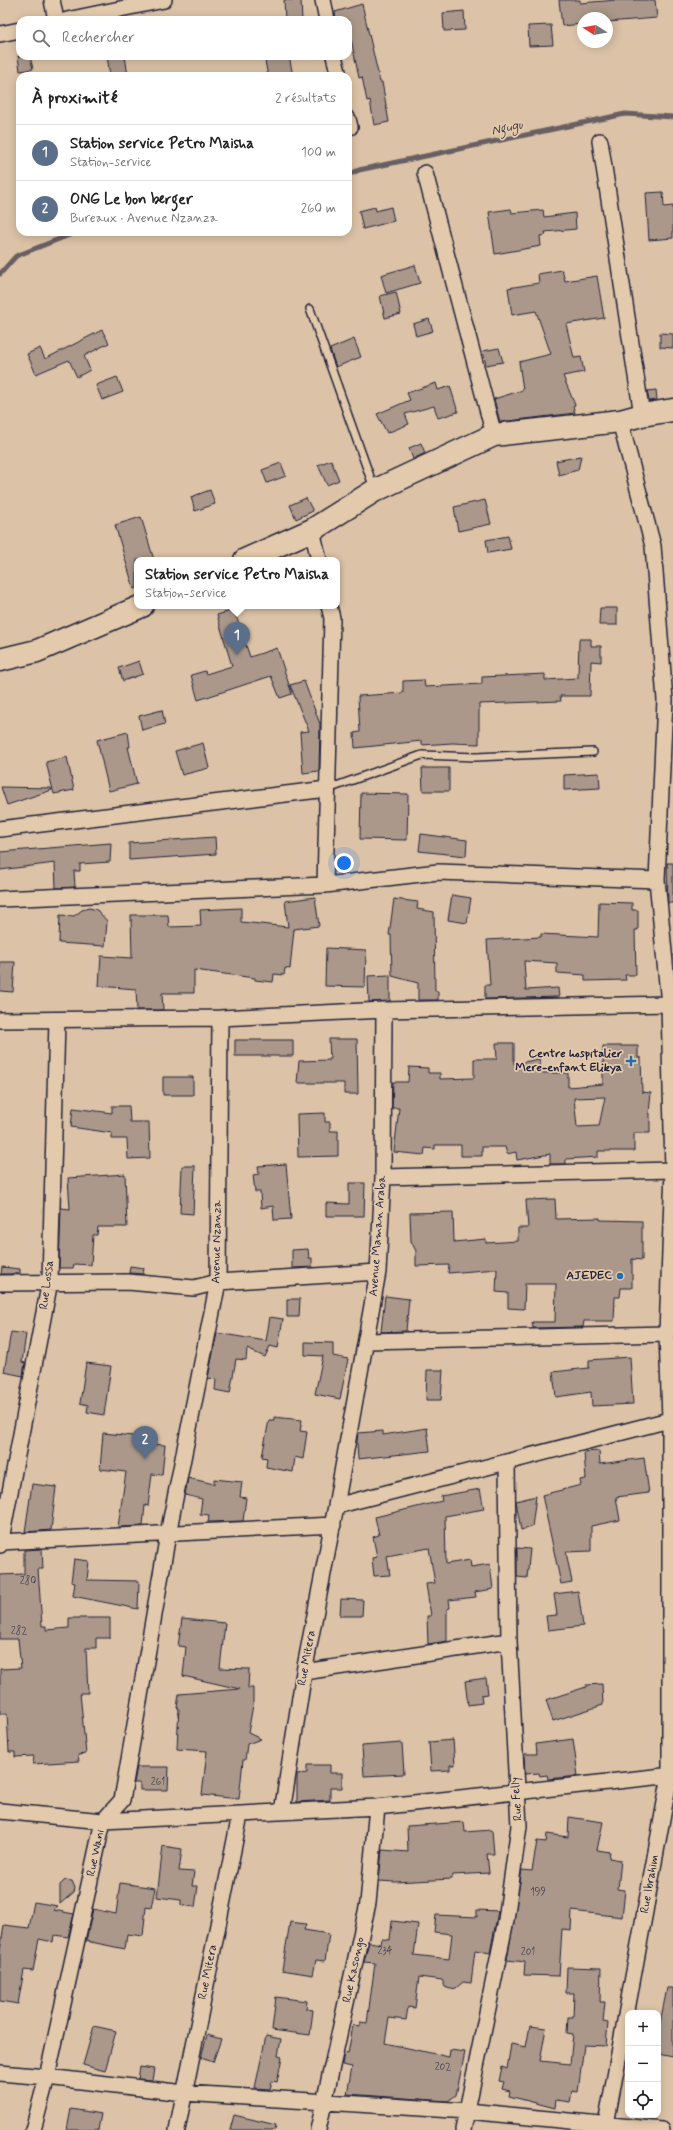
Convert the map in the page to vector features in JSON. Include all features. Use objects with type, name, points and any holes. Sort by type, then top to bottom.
[{"type":"main road","points":[[252,557],[312,530],[374,491],[494,435],[620,421],[642,415],[673,410]]},
{"type":"main road","points":[[0,660],[37,651],[135,609]]},
{"type":"street","points":[[52,0],[55,16]]},
{"type":"street","points":[[86,16],[164,0]]},
{"type":"street","points":[[322,0],[326,16]]},
{"type":"street","points":[[0,34],[16,31]]},
{"type":"street","points":[[335,60],[338,72]]},
{"type":"street","points":[[600,141],[642,415]]},
{"type":"street","points":[[425,173],[494,435]]},
{"type":"street","name":"Rue Ibrahim","points":[[606,2127],[672,1775],[672,1419],[667,1334],[673,1170],[669,1004],[657,880],[665,700],[654,546],[620,421]]},
{"type":"street","points":[[312,530],[318,557]]},
{"type":"street","points":[[325,885],[332,618],[330,609]]},
{"type":"street","points":[[0,829],[328,789]]},
{"type":"street","points":[[0,899],[325,885],[438,872],[657,880]]},
{"type":"street","points":[[0,1020],[57,1021],[220,1018],[384,1010],[669,1004]]},
{"type":"street","name":"Avenue Maman Araba","points":[[336,1506],[367,1341],[378,1272],[383,1177],[384,1010]]},
{"type":"street","name":"Avenue Nzanza","points":[[168,1534],[218,1282],[220,1018]]},
{"type":"street","name":"Rue Lossa","points":[[0,1545],[50,1282],[57,1021]]},
{"type":"street","points":[[383,1177],[673,1170]]},
{"type":"street","points":[[0,1283],[128,1282],[194,1288],[218,1282],[378,1272]]},
{"type":"street","points":[[367,1341],[667,1334]]},
{"type":"street","points":[[336,1506],[672,1419]]},
{"type":"street","name":"Rue Felly","points":[[463,2130],[506,1920],[519,1826],[516,1794],[509,1642],[507,1462]]},
{"type":"street","name":"Rue Mitera","points":[[282,1812],[304,1672],[336,1506]]},
{"type":"street","points":[[0,1542],[332,1525]]},
{"type":"street","name":"Rue Wani","points":[[34,2130],[103,1821],[122,1800],[168,1534]]},
{"type":"street","points":[[304,1672],[509,1642]]},
{"type":"street","points":[[0,1811],[103,1821],[377,1807],[516,1794],[672,1775]]},
{"type":"street","name":"Rue Kasongo","points":[[318,2130],[368,1903],[377,1807]]},
{"type":"street","name":"Rue Mitera","points":[[177,2130],[240,1814]]},
{"type":"street","points":[[0,2073],[47,2077],[184,2094],[468,2111],[606,2127],[662,2130]]},
{"type":"lane","points":[[310,309],[374,491]]},
{"type":"lane","points":[[328,789],[422,755],[476,757],[593,752]]},
{"type":"building","points":[[284,0],[301,0],[302,16],[285,16]]},
{"type":"building","points":[[559,0],[580,0],[580,3],[617,0],[655,0],[657,18],[613,22],[613,12],[577,12],[577,25],[562,26]]},
{"type":"building","points":[[362,4],[380,82],[382,82],[389,122],[374,125],[370,100],[367,101],[362,77],[359,78],[352,44],[352,16],[336,16],[335,12]]},
{"type":"building","points":[[464,11],[465,30],[444,31],[443,13]]},
{"type":"building","points":[[551,25],[553,45],[529,46],[528,26]]},
{"type":"building","points":[[19,60],[31,60],[33,69],[20,71]]},
{"type":"building","points":[[108,60],[126,60],[127,72],[109,72]]},
{"type":"building","points":[[265,60],[290,60],[292,72],[267,72]]},
{"type":"building","points":[[663,192],[664,207],[673,206],[673,238],[649,240],[646,193]]},
{"type":"building","points":[[375,207],[376,211],[391,207],[394,221],[363,229],[359,211]]},
{"type":"building","points":[[511,209],[512,213],[543,210],[544,217],[575,213],[576,229],[545,232],[546,235],[540,236],[541,246],[495,254],[489,212]]},
{"type":"building","points":[[415,265],[420,283],[386,293],[381,275]]},
{"type":"building","points":[[562,270],[565,281],[597,276],[604,318],[566,324],[574,358],[581,357],[584,372],[563,376],[575,405],[573,406],[575,413],[500,422],[494,399],[523,390],[519,362],[551,354],[536,311],[512,315],[508,288],[539,283],[538,274]]},
{"type":"building","points":[[396,292],[401,314],[385,318],[380,296]]},
{"type":"building","points":[[429,319],[433,331],[416,336],[413,324]]},
{"type":"building","points":[[102,330],[109,343],[84,356],[90,370],[77,377],[69,360],[36,374],[27,354],[40,348],[45,359]]},
{"type":"building","points":[[660,333],[673,334],[673,348],[660,347]]},
{"type":"building","points":[[354,339],[361,357],[336,367],[330,349]]},
{"type":"building","points":[[499,348],[503,362],[486,365],[483,351]]},
{"type":"building","points":[[117,377],[123,392],[102,400],[96,385]]},
{"type":"building","points":[[436,383],[438,390],[450,386],[458,412],[438,418],[434,406],[405,414],[409,424],[387,433],[377,414],[410,400],[407,393]]},
{"type":"building","points":[[656,390],[657,400],[649,401],[647,391]]},
{"type":"building","points":[[421,443],[425,453],[413,459],[409,448]]},
{"type":"building","points":[[581,456],[578,470],[559,475],[556,461]]},
{"type":"building","points":[[331,460],[339,480],[327,485],[318,465]]},
{"type":"building","points":[[281,463],[286,476],[267,483],[262,470]]},
{"type":"building","points":[[210,490],[215,504],[195,511],[191,497]]},
{"type":"building","points":[[306,498],[313,511],[296,519],[290,505]]},
{"type":"building","points":[[485,500],[491,524],[458,531],[454,507]]},
{"type":"building","points":[[141,517],[153,557],[134,557],[134,589],[115,525]]},
{"type":"building","points":[[508,536],[511,549],[488,553],[486,540]]},
{"type":"building","points":[[600,608],[617,608],[617,625],[599,625]]},
{"type":"building","points":[[234,610],[250,657],[277,648],[292,694],[280,698],[271,676],[198,700],[191,675],[205,671],[206,674],[232,666],[217,615]]},
{"type":"building","points":[[579,639],[591,639],[591,646],[601,646],[601,662],[591,661],[590,696],[560,696],[561,701],[479,704],[479,744],[452,743],[422,745],[422,741],[355,748],[354,733],[360,732],[358,696],[403,693],[403,681],[424,680],[425,687],[482,684],[482,677],[545,674],[545,680],[578,678]]},
{"type":"building","points":[[139,661],[143,674],[123,681],[119,668]]},
{"type":"building","points":[[304,681],[320,724],[319,771],[303,773],[300,732],[309,731],[290,685]]},
{"type":"building","points":[[162,710],[165,724],[142,730],[139,716]]},
{"type":"building","points":[[128,732],[130,747],[128,747],[137,784],[109,791],[97,740]]},
{"type":"building","points":[[203,743],[209,768],[182,775],[175,751]]},
{"type":"building","points":[[67,757],[74,790],[54,794],[46,762]]},
{"type":"building","points":[[422,768],[449,768],[449,791],[423,791]]},
{"type":"building","points":[[599,773],[600,788],[564,790],[564,775]]},
{"type":"building","points":[[1,787],[51,788],[52,790],[7,805]]},
{"type":"building","points":[[361,793],[408,794],[407,840],[360,839]]},
{"type":"building","points":[[421,834],[467,840],[466,856],[419,851]]},
{"type":"building","points":[[215,837],[216,854],[129,860],[129,843]]},
{"type":"building","points":[[111,843],[110,862],[80,864],[80,871],[74,871],[75,887],[56,888],[55,863],[0,870],[0,852]]},
{"type":"building","points":[[667,863],[673,863],[673,903],[668,903]]},
{"type":"building","points":[[452,895],[471,898],[467,923],[448,920]]},
{"type":"building","points":[[315,897],[319,926],[294,929],[290,969],[285,968],[284,975],[274,974],[273,982],[255,980],[255,978],[194,970],[194,993],[162,993],[163,1010],[137,1010],[136,989],[99,986],[101,956],[132,958],[131,915],[168,915],[169,927],[201,926],[200,910],[241,908],[241,922],[288,927],[285,901]]},
{"type":"building","points":[[394,899],[418,902],[417,909],[434,912],[435,991],[438,991],[438,1000],[418,1000],[418,983],[392,976],[391,935],[389,935]]},
{"type":"building","points":[[599,902],[632,903],[632,910],[638,910],[638,930],[635,930],[636,975],[625,975],[626,980],[585,981],[585,975],[557,973],[557,963],[524,961],[526,990],[558,988],[559,997],[485,999],[485,985],[490,985],[487,940],[541,937],[541,934],[598,937]]},
{"type":"building","points":[[89,908],[97,910],[107,921],[105,946],[59,943],[60,915],[74,916],[82,910]]},
{"type":"building","points":[[326,948],[366,950],[365,987],[325,986]]},
{"type":"building","points":[[0,962],[15,962],[13,992],[0,991]]},
{"type":"building","points":[[390,975],[390,1001],[369,1002],[368,976]]},
{"type":"building","points":[[329,1039],[357,1039],[358,1094],[344,1094],[344,1083],[297,1083],[299,1061],[330,1060]]},
{"type":"building","points":[[235,1040],[293,1040],[293,1056],[235,1056]]},
{"type":"building","points":[[496,1043],[514,1043],[514,1064],[539,1059],[542,1073],[568,1073],[568,1087],[603,1084],[603,1046],[638,1046],[638,1058],[641,1057],[642,1092],[651,1093],[649,1113],[650,1133],[634,1133],[634,1151],[598,1151],[598,1157],[566,1159],[566,1164],[550,1164],[550,1154],[517,1160],[516,1152],[507,1154],[505,1147],[482,1147],[482,1156],[461,1156],[461,1145],[435,1145],[435,1149],[425,1148],[424,1155],[394,1152],[399,1108],[392,1108],[393,1082],[408,1082],[409,1067],[428,1068],[428,1073],[440,1073],[440,1079],[474,1078],[474,1059],[497,1059]],"holes":[[[605,1097],[599,1126],[577,1127],[574,1098]]]},
{"type":"building","points":[[163,1077],[193,1077],[193,1095],[163,1095]]},
{"type":"building","points":[[112,1106],[129,1106],[130,1122],[149,1122],[150,1158],[128,1159],[127,1139],[112,1139],[112,1133],[71,1127],[73,1108],[112,1113]]},
{"type":"building","points":[[325,1113],[325,1122],[330,1122],[330,1131],[338,1131],[338,1156],[298,1157],[297,1114]]},
{"type":"building","points":[[286,1164],[291,1219],[274,1220],[273,1206],[261,1208],[260,1192],[255,1192],[253,1175],[259,1174],[258,1166]]},
{"type":"building","points":[[182,1166],[195,1166],[193,1214],[180,1213]]},
{"type":"building","points":[[125,1174],[127,1227],[98,1227],[97,1235],[93,1235],[91,1265],[74,1264],[73,1268],[59,1268],[61,1208],[70,1209],[68,1178]]},
{"type":"building","points":[[349,1183],[365,1183],[364,1216],[326,1216],[326,1203],[349,1204]]},
{"type":"building","points":[[555,1199],[556,1219],[600,1218],[600,1220],[642,1221],[642,1260],[632,1259],[632,1288],[621,1288],[620,1297],[615,1297],[614,1321],[584,1321],[583,1327],[533,1328],[532,1322],[555,1322],[556,1284],[525,1284],[524,1309],[508,1308],[508,1293],[496,1292],[497,1269],[448,1273],[449,1265],[416,1266],[416,1251],[411,1241],[410,1213],[453,1212],[454,1242],[486,1239],[486,1243],[518,1241],[518,1228],[528,1228],[526,1200]]},
{"type":"building","points":[[308,1249],[309,1258],[312,1258],[312,1267],[292,1268],[292,1250]]},
{"type":"building","points":[[130,1266],[144,1268],[143,1274],[129,1273]]},
{"type":"building","points":[[2,1267],[20,1269],[20,1274],[1,1274]]},
{"type":"building","points":[[385,1296],[409,1299],[406,1331],[381,1332]]},
{"type":"building","points":[[287,1299],[300,1299],[299,1317],[287,1317]]},
{"type":"building","points":[[270,1317],[283,1319],[278,1348],[270,1346],[265,1357],[247,1349],[246,1360],[236,1359],[230,1393],[215,1390],[216,1379],[208,1378],[217,1333],[266,1341]]},
{"type":"building","points":[[11,1332],[26,1334],[22,1362],[25,1363],[23,1376],[4,1372]]},
{"type":"building","points":[[305,1342],[333,1343],[333,1356],[348,1359],[340,1399],[315,1394],[323,1356],[305,1355]]},
{"type":"building","points":[[630,1357],[633,1404],[592,1406],[591,1392],[556,1397],[553,1372],[589,1368],[589,1360]]},
{"type":"building","points":[[86,1363],[111,1366],[104,1415],[87,1412],[88,1405],[80,1403]]},
{"type":"building","points":[[427,1370],[443,1370],[441,1400],[426,1400]]},
{"type":"building","points":[[274,1417],[302,1420],[300,1431],[307,1432],[303,1459],[295,1457],[293,1472],[266,1467],[267,1458],[262,1457],[269,1420],[274,1420]]},
{"type":"building","points":[[427,1428],[430,1451],[358,1459],[358,1433],[383,1431],[383,1435]]},
{"type":"building","points":[[103,1433],[153,1438],[152,1444],[165,1445],[162,1475],[152,1474],[148,1506],[145,1505],[143,1526],[118,1527],[126,1472],[100,1469]]},
{"type":"building","points":[[599,1451],[600,1464],[644,1458],[649,1493],[616,1497],[620,1520],[591,1526],[591,1551],[566,1552],[572,1582],[561,1584],[542,1495],[581,1485],[580,1480],[586,1479],[584,1452]]},
{"type":"building","points":[[188,1478],[214,1484],[214,1479],[242,1482],[240,1497],[246,1498],[243,1521],[208,1522],[209,1515],[200,1514],[202,1499],[185,1495]]},
{"type":"building","points":[[32,1484],[56,1487],[51,1530],[25,1532]]},
{"type":"building","points":[[480,1489],[484,1509],[445,1516],[446,1564],[470,1560],[471,1567],[490,1564],[493,1589],[475,1592],[476,1597],[449,1600],[450,1608],[447,1609],[447,1641],[428,1644],[427,1616],[431,1616],[426,1584],[435,1583],[429,1548],[387,1556],[390,1575],[374,1576],[372,1558],[377,1557],[373,1537],[379,1535],[375,1517],[442,1501],[441,1496]]},
{"type":"building","points":[[536,1496],[532,1527],[521,1530],[516,1501]]},
{"type":"building","points":[[517,1548],[530,1549],[527,1578],[517,1577]]},
{"type":"building","points":[[42,1549],[43,1569],[38,1569],[42,1626],[46,1626],[46,1630],[69,1628],[69,1618],[110,1618],[110,1638],[96,1638],[96,1648],[86,1648],[88,1693],[80,1693],[86,1754],[78,1755],[79,1761],[33,1764],[34,1756],[15,1757],[15,1752],[9,1752],[7,1714],[0,1714],[0,1669],[21,1668],[18,1639],[0,1639],[0,1575],[24,1574],[24,1550]]},
{"type":"building","points":[[74,1559],[89,1561],[87,1580],[139,1581],[138,1609],[73,1596],[75,1583],[71,1582]]},
{"type":"building","points":[[578,1591],[583,1626],[548,1630],[546,1616],[557,1615],[554,1594]]},
{"type":"building","points":[[341,1599],[363,1600],[362,1616],[340,1616]]},
{"type":"building","points":[[182,1619],[225,1623],[220,1668],[249,1669],[248,1688],[253,1688],[253,1705],[248,1733],[261,1739],[247,1744],[245,1760],[243,1760],[239,1799],[202,1795],[207,1751],[177,1749],[179,1708],[177,1708],[179,1694],[240,1689],[183,1676],[186,1647],[178,1646]]},
{"type":"building","points":[[486,1678],[488,1694],[481,1695],[482,1703],[468,1705],[465,1681]]},
{"type":"building","points":[[602,1684],[603,1705],[553,1721],[546,1700],[586,1687],[586,1685]]},
{"type":"building","points":[[573,1739],[578,1776],[548,1779],[547,1775],[540,1776],[539,1773],[525,1774],[524,1754],[537,1754],[536,1744]]},
{"type":"building","points":[[453,1740],[455,1765],[450,1765],[450,1770],[431,1771],[429,1742]]},
{"type":"building","points":[[402,1743],[404,1774],[364,1776],[362,1746]]},
{"type":"building","points":[[307,1765],[330,1765],[330,1773],[342,1773],[342,1788],[330,1788],[330,1800],[297,1802],[297,1774],[307,1773]]},
{"type":"building","points":[[137,1767],[169,1767],[168,1790],[140,1790],[140,1783],[134,1783]]},
{"type":"building","points":[[569,1817],[603,1822],[597,1850],[610,1852],[609,1858],[621,1860],[618,1889],[625,1890],[622,1917],[572,1911],[571,1930],[562,1929],[559,1976],[524,1975],[525,1962],[507,1960],[522,1870],[532,1871],[537,1841],[546,1842],[547,1834],[568,1837]]},
{"type":"building","points":[[464,1822],[465,1832],[492,1830],[494,1854],[487,1854],[489,1873],[453,1875],[452,1879],[395,1882],[379,1881],[382,1850],[408,1852],[407,1826]]},
{"type":"building","points":[[163,1846],[182,1849],[179,1871],[194,1872],[192,1886],[198,1886],[195,1907],[181,1905],[181,1900],[157,1897]]},
{"type":"building","points":[[65,1880],[72,1881],[75,1888],[74,1892],[60,1904],[60,1885]]},
{"type":"building","points":[[120,1883],[155,1888],[151,1908],[146,1907],[143,1936],[127,1934],[125,1949],[86,1941],[93,1909],[116,1914]]},
{"type":"building","points":[[34,1902],[58,1906],[53,1910],[74,1914],[68,1937],[54,1935],[53,1942],[39,1939],[33,1971],[24,1970],[18,2004],[0,2001],[0,1952],[4,1925],[29,1928]]},
{"type":"building","points":[[477,1910],[498,1911],[490,1953],[475,1950],[471,1983],[463,1982],[456,1988],[450,1989],[445,1987],[442,1980],[419,1977],[415,2008],[408,2007],[406,2020],[389,2018],[385,2043],[449,2057],[450,2050],[465,2052],[456,2095],[448,2101],[347,2094],[352,2067],[342,2065],[344,2053],[348,2054],[353,2025],[360,2026],[360,2022],[367,2023],[375,1963],[364,1962],[369,1942],[381,1944],[382,1939],[390,1940],[392,1921],[418,1924],[414,1955],[449,1959],[452,1934],[434,1932],[436,1915],[477,1917]]},
{"type":"building","points":[[290,1922],[306,1924],[304,1930],[329,1934],[325,1961],[316,1960],[313,1975],[282,1970]]},
{"type":"building","points":[[567,1967],[601,1968],[600,2002],[605,2002],[603,2022],[608,2023],[606,2046],[584,2045],[578,2092],[572,2091],[570,2102],[556,2100],[555,2108],[509,2096],[510,2091],[502,2089],[504,2082],[499,2081],[502,2067],[507,2069],[511,2044],[526,2047],[530,2026],[546,2028],[540,2061],[570,2064],[573,2034],[567,2033],[568,2017],[573,2017],[574,1993],[566,1993]]},
{"type":"building","points":[[667,1988],[673,1988],[673,2057],[661,2055],[661,2018]]},
{"type":"building","points":[[276,1997],[307,2001],[306,2009],[313,2010],[310,2035],[272,2030]]},
{"type":"building","points":[[94,2026],[116,2031],[105,2071],[83,2065]]},
{"type":"building","points":[[207,2035],[221,2039],[213,2062],[201,2058]]},
{"type":"building","points":[[266,2036],[281,2039],[278,2056],[282,2057],[277,2082],[272,2081],[270,2089],[255,2088]]},
{"type":"building","points":[[140,2067],[154,2069],[152,2080],[138,2079]]},
{"type":"building","points":[[71,2109],[101,2114],[98,2130],[67,2130]]},
{"type":"building","points":[[234,2115],[276,2125],[275,2130],[230,2130]]},
{"type":"waterway","name":"Ngugu","points":[[352,173],[359,170],[625,114],[673,117]]},
{"type":"waterway","name":"Ngugu","points":[[0,274],[16,256],[67,236]]},
{"type":"place","name":"Station service Petro Maisha","points":[[237,655]]},
{"type":"place","name":"Centre hospitalier Mere-enfant Elikya","points":[[631,1061]]},
{"type":"place","name":"AJEDEC","points":[[620,1276]]},
{"type":"place","name":"ONG Le bon berger","points":[[145,1459]]}]
